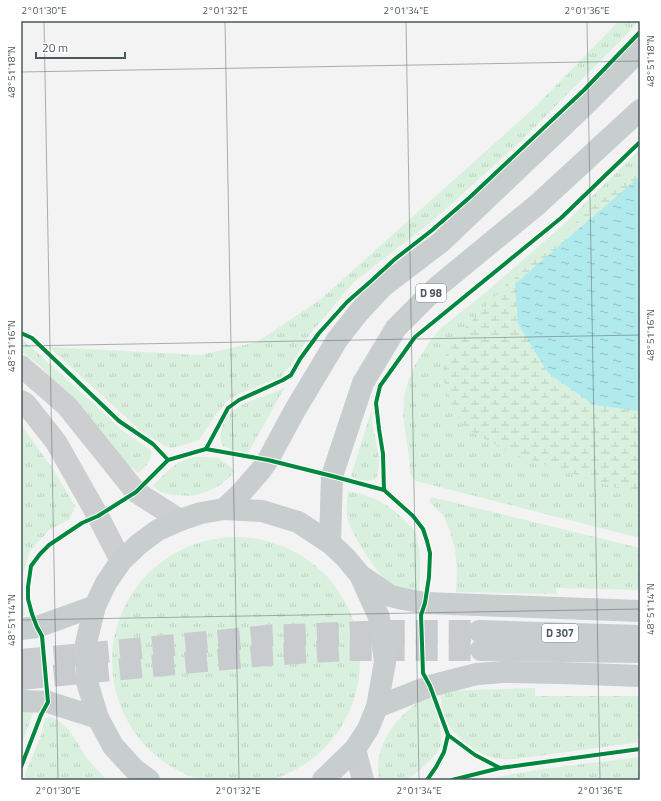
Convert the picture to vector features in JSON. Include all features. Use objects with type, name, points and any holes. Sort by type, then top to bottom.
[{"type":"main road","points":[[224,509],[252,481],[268,460],[295,410],[337,340],[358,313],[382,287],[441,242],[586,104],[640,50]]},
{"type":"main road","name":"D 98","points":[[330,543],[332,476],[363,383],[396,328],[437,286],[538,204],[640,110]]},
{"type":"main road","points":[[149,780],[134,769],[113,746],[98,718],[87,682],[86,643],[95,606],[106,582],[122,561],[139,544],[158,530],[180,520],[201,513],[224,509],[262,511],[298,522],[330,543],[346,558],[360,575],[379,617],[385,662],[377,707],[368,729],[355,749],[323,780]]},
{"type":"main road","points":[[360,575],[391,596],[425,603],[640,611]]},
{"type":"main road","points":[[21,629],[37,627],[95,606]]},
{"type":"main road","name":"D 307","points":[[640,636],[480,640],[640,652]]},
{"type":"main road","points":[[377,707],[430,686],[477,674],[511,672],[640,676]]},
{"type":"main road","points":[[21,701],[48,702],[98,718]]},
{"type":"street","points":[[21,366],[67,406],[136,492],[180,520]]},
{"type":"street","points":[[21,401],[26,404],[56,442],[122,561]]},
{"type":"street","points":[[355,749],[363,780]]},
{"type":"green space","points":[[619,21],[639,21],[521,141],[436,218],[354,282],[310,334],[294,361],[281,377],[238,394],[227,401],[199,440],[171,448],[165,446],[140,430],[49,347],[200,355],[257,342],[321,299],[534,108]]},
{"type":"green space","points":[[640,149],[640,538],[416,481],[410,473],[410,463],[403,416],[404,397],[408,382],[416,363],[430,341],[441,328],[486,292],[562,226]]},
{"type":"green space","points":[[640,164],[640,494],[610,486],[513,454],[463,427],[452,406],[443,377],[445,357],[458,335],[499,292]]},
{"type":"green space","points":[[21,338],[120,429],[151,450],[150,461],[138,473],[122,459],[84,413],[38,364],[21,351]]},
{"type":"green space","points":[[285,387],[248,453],[239,452],[223,446],[220,438],[222,428],[227,417],[233,411]]},
{"type":"green space","points":[[372,409],[372,422],[379,458],[379,466],[376,479],[357,479],[351,476]]},
{"type":"green space","points":[[21,425],[53,469],[75,506],[70,519],[49,530],[30,551],[22,577],[25,615],[21,616]]},
{"type":"green space","points":[[196,457],[218,458],[230,466],[234,471],[228,479],[217,487],[191,496],[173,495],[160,492],[153,486],[178,463]]},
{"type":"green space","points":[[348,491],[373,498],[387,506],[414,530],[418,542],[420,557],[419,593],[392,586],[379,573],[365,554],[353,533],[347,516]]},
{"type":"green space","points":[[431,497],[640,548],[640,590],[556,588],[557,594],[456,592],[457,571],[455,549],[450,531],[443,515],[430,502]]},
{"type":"green space","points":[[224,537],[248,537],[272,542],[295,551],[324,573],[346,602],[351,613],[358,637],[360,661],[358,685],[351,709],[346,720],[324,749],[295,771],[284,776],[248,785],[224,785],[200,780],[177,771],[157,757],[140,740],[126,720],[117,697],[112,673],[112,649],[117,625],[126,602],[140,582],[157,565],[177,551],[200,542]]},
{"type":"green space","points":[[535,688],[535,696],[640,696],[640,742],[515,759],[492,758],[471,747],[453,730],[443,711],[440,693],[465,690]]},
{"type":"green space","points":[[427,696],[431,698],[439,722],[441,742],[439,750],[422,768],[409,778],[404,780],[379,780],[378,767],[380,754],[390,731],[406,712]]},
{"type":"green space","points":[[35,708],[21,746],[21,709]]},
{"type":"green space","points":[[49,717],[58,720],[69,730],[89,761],[107,780],[24,780],[41,735],[45,718]]},
{"type":"green space","points":[[640,757],[640,780],[485,780],[543,769]]},
{"type":"water","points":[[640,176],[640,411],[594,405],[548,373],[518,324],[515,284]]},
{"type":"tunnel","points":[[21,660],[268,636],[388,631],[479,631]]},
{"type":"tunnel","points":[[21,679],[266,655],[347,650],[481,650]]},
{"type":"cycle path","points":[[206,449],[228,408],[239,400],[291,375],[300,359],[319,333],[347,302],[395,259],[431,231],[469,198],[584,90],[640,32]]},
{"type":"cycle path","points":[[384,490],[383,454],[376,403],[380,386],[415,337],[561,218],[640,142]]},
{"type":"cycle path","points":[[21,333],[32,338],[119,421],[153,444],[168,460],[206,449],[268,460],[384,490],[413,516],[423,529],[430,553],[429,577],[425,603],[421,615],[423,673],[430,686],[448,735],[475,755],[500,768]]},
{"type":"cycle path","points":[[21,767],[41,715],[48,702],[42,636],[32,614],[28,599],[31,566],[49,545],[82,523],[98,516],[136,492],[168,460]]},
{"type":"cycle path","points":[[427,780],[444,752],[448,735]]},
{"type":"cycle path","points":[[452,780],[500,768],[640,749]]}]
